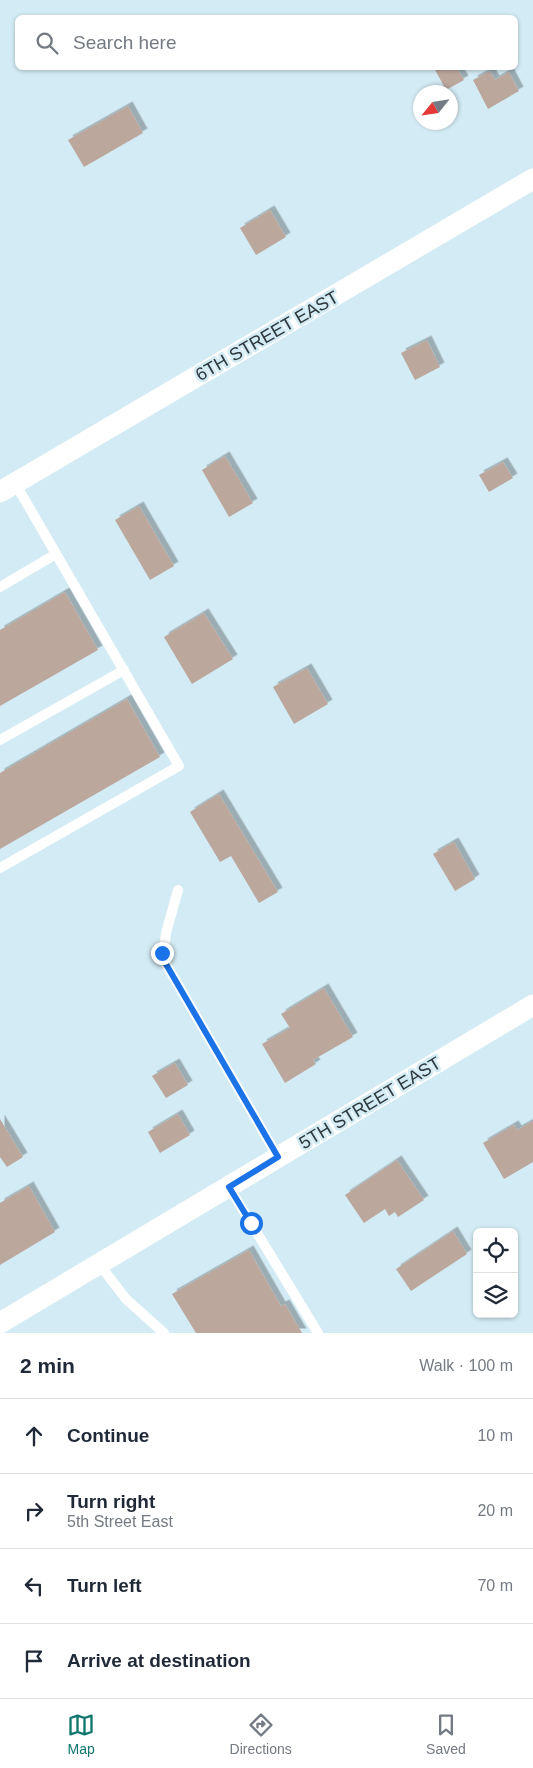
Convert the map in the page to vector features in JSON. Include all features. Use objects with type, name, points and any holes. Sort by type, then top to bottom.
[{"type":"street","name":"6TH STREET EAST","points":[[8,487],[533,179]]},
{"type":"street","name":"5TH STREET EAST","points":[[0,1324],[533,1005]]},
{"type":"lane","points":[[0,868],[179,766],[56,554],[8,487]]},
{"type":"lane","points":[[0,587],[56,554]]},
{"type":"lane","points":[[0,740],[124,670]]},
{"type":"lane","points":[[178,890],[166,933],[163,959],[278,1157]]},
{"type":"lane","points":[[229,1187],[318,1333]]},
{"type":"lane","points":[[99,1264],[126,1299],[164,1333]]},
{"type":"building","points":[[435,70],[458,70],[464,80],[455,85],[443,85]]},
{"type":"building","points":[[490,71],[495,80],[509,72],[519,91],[488,109],[473,80]]},
{"type":"building","points":[[128,106],[143,133],[84,167],[68,140]]},
{"type":"building","points":[[270,210],[286,237],[256,255],[240,228]]},
{"type":"building","points":[[427,340],[440,367],[415,380],[401,353]]},
{"type":"building","points":[[225,456],[253,503],[229,517],[202,470]]},
{"type":"building","points":[[503,462],[513,478],[489,492],[479,475]]},
{"type":"building","points":[[139,506],[174,566],[150,580],[115,520]]},
{"type":"building","points":[[65,592],[98,650],[0,706],[0,630]]},
{"type":"building","points":[[204,613],[233,659],[192,684],[164,637]]},
{"type":"building","points":[[307,668],[328,704],[294,724],[273,687]]},
{"type":"building","points":[[127,699],[160,757],[0,849],[0,773]]},
{"type":"building","points":[[219,794],[278,892],[259,903],[231,856],[220,862],[190,812]]},
{"type":"building","points":[[454,842],[475,879],[455,891],[433,854]]},
{"type":"building","points":[[324,988],[353,1037],[313,1060],[316,1064],[285,1083],[262,1044],[290,1028],[281,1014]]},
{"type":"building","points":[[175,1063],[188,1085],[166,1098],[152,1076]]},
{"type":"building","points":[[178,1114],[190,1135],[160,1153],[148,1132]]},
{"type":"building","points":[[0,1119],[23,1157],[7,1167],[0,1157]]},
{"type":"building","points":[[533,1121],[533,1162],[504,1179],[483,1143],[514,1125],[517,1130]]},
{"type":"building","points":[[397,1160],[424,1200],[398,1217],[395,1212],[389,1216],[385,1209],[364,1223],[345,1195]]},
{"type":"building","points":[[29,1186],[55,1232],[0,1265],[0,1203]]},
{"type":"building","points":[[453,1231],[467,1254],[411,1291],[396,1269]]},
{"type":"building","points":[[249,1250],[281,1306],[285,1304],[302,1333],[196,1333],[172,1294]]},
{"type":"route","points":[[162,953],[163,959],[278,1157],[229,1187],[251,1223]]}]
